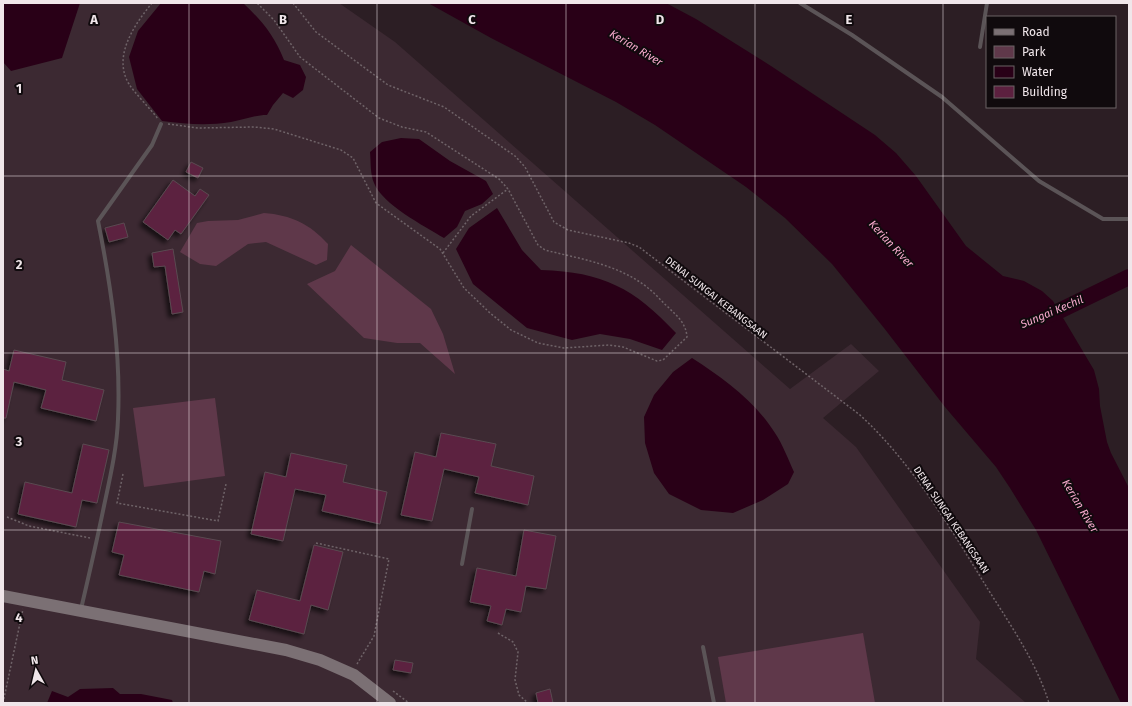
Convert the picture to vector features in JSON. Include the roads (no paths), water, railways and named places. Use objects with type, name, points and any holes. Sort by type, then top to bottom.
[{"type":"street","points":[[3,596],[286,650],[320,660],[354,675],[390,703]]},
{"type":"lane","points":[[800,3],[852,35],[942,97],[1039,181],[1103,219],[1129,218]]},
{"type":"lane","points":[[980,47],[987,3]]},
{"type":"lane","points":[[81,610],[111,473],[118,420],[119,379],[114,313],[108,269],[98,221],[152,145],[161,124]]},
{"type":"lane","points":[[462,564],[472,509]]},
{"type":"lane","points":[[703,647],[714,703]]},
{"type":"water","points":[[5,3],[80,3],[62,58],[11,71],[3,62],[3,5]]},
{"type":"water","points":[[161,3],[243,3],[267,29],[284,60],[300,65],[306,77],[303,90],[293,98],[283,93],[267,115],[213,124],[188,124],[162,121],[137,89],[129,57],[138,31]]},
{"type":"water","name":"Kerian River","points":[[428,3],[666,3],[696,19],[771,66],[875,135],[896,153],[916,176],[966,246],[1003,276],[1024,281],[1042,291],[1053,301],[1094,370],[1099,389],[1100,406],[1107,442],[1129,488],[1129,703],[1121,703],[1036,530],[996,467],[945,407],[832,264],[785,218],[746,187],[655,125],[616,102],[491,38]]},
{"type":"water","points":[[401,138],[419,139],[450,161],[486,181],[493,194],[482,204],[465,211],[457,227],[444,238],[404,214],[378,191],[374,183],[371,172],[370,152],[382,142]]},
{"type":"water","points":[[497,208],[522,250],[541,270],[582,274],[616,285],[646,304],[676,333],[662,350],[630,339],[600,334],[572,340],[527,328],[473,284],[456,249],[469,228]]},
{"type":"water","points":[[692,358],[738,391],[767,421],[783,447],[794,472],[788,484],[763,500],[733,513],[701,510],[669,494],[654,473],[645,443],[644,417],[654,395],[673,372]]},
{"type":"water","points":[[113,688],[120,694],[141,694],[172,700],[173,703],[47,703],[52,691],[68,697],[80,689]]},
{"type":"waterway","name":"Sungai Kechil","points":[[1040,318],[1059,311],[1129,277]]}]
